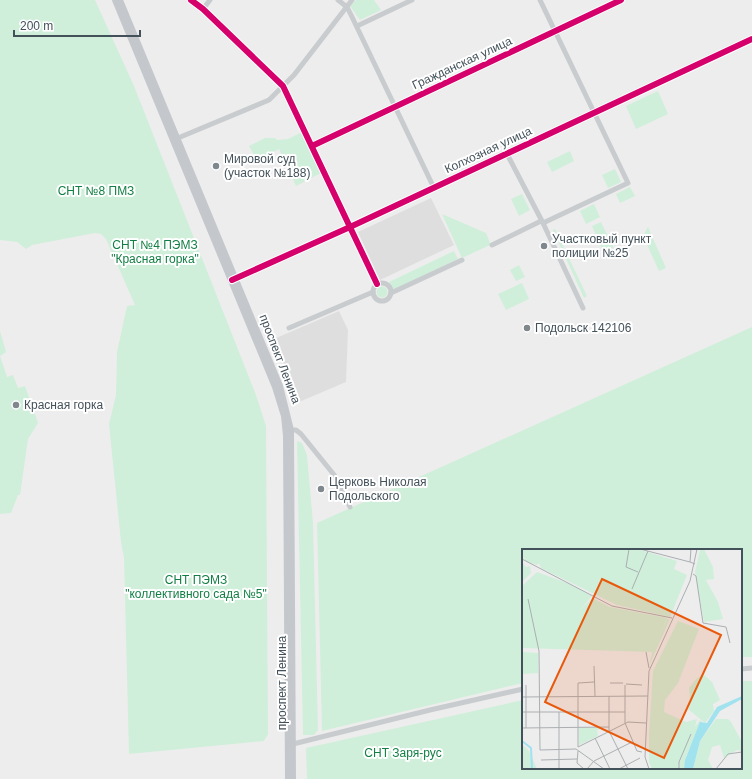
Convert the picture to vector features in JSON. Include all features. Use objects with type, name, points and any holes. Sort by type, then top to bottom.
[{"type":"main road","name":"проспект Ленина","points":[[114,0],[280,386],[291,430],[293,744],[291,750]]},
{"type":"main road","name":"проспект Ленина","points":[[120,0],[178,138],[234,279],[276,387],[284,416],[287,498],[291,750]]},
{"type":"main road","points":[[288,779],[291,750]]},
{"type":"main road","points":[[291,750],[293,779]]},
{"type":"street","points":[[191,0],[204,9],[283,86],[377,284]]},
{"type":"street","points":[[204,9],[210,0]]},
{"type":"street","points":[[338,0],[347,7],[357,26],[434,188]]},
{"type":"street","points":[[178,138],[269,100],[294,75],[352,0]]},
{"type":"street","points":[[357,26],[412,0]]},
{"type":"street","points":[[492,245],[628,183],[540,0]]},
{"type":"street","name":"Гражданская улица","points":[[312,146],[621,0]]},
{"type":"street","name":"Колхозная улица","points":[[234,279],[350,227],[752,39]]},
{"type":"street","points":[[507,154],[542,222],[583,308]]},
{"type":"street","points":[[373,292],[375,297],[383,300],[388,298],[391,293],[462,260]]},
{"type":"street","points":[[289,328],[373,292],[377,284]]},
{"type":"street","points":[[377,284],[386,284],[390,287],[391,293]]},
{"type":"street","points":[[291,430],[296,430],[302,434],[336,476],[350,507]]},
{"type":"street","points":[[742,669],[752,668]]},
{"type":"street","points":[[293,744],[522,689]]},
{"type":"shaded area","points":[[431,198],[454,245],[380,280],[358,232]]},
{"type":"shaded area","points":[[339,311],[348,330],[346,382],[299,402],[274,339]]},
{"type":"green space","points":[[0,0],[95,0],[134,86],[256,395],[266,426],[268,734],[264,741],[129,754],[124,558],[121,542],[109,424],[116,395],[117,352],[127,306],[135,305],[106,239],[101,234],[95,233],[32,245],[26,249],[17,242],[0,240]]},
{"type":"green space","points":[[356,0],[374,0],[381,10],[360,20],[350,6]]},
{"type":"green space","points":[[658,91],[668,114],[636,129],[626,106]]},
{"type":"green space","points":[[302,132],[321,173],[296,186],[279,149],[257,160],[249,146],[265,138],[275,138],[277,140],[288,139]]},
{"type":"green space","points":[[570,151],[574,161],[552,172],[547,162]]},
{"type":"green space","points":[[615,169],[621,182],[608,188],[602,175]]},
{"type":"green space","points":[[630,187],[635,196],[620,203],[616,194]]},
{"type":"green space","points":[[522,194],[530,210],[519,216],[511,199]]},
{"type":"green space","points":[[594,204],[600,217],[586,224],[580,211]]},
{"type":"green space","points":[[442,214],[486,233],[490,245],[462,258]]},
{"type":"green space","points":[[601,222],[614,249],[604,254],[592,226]]},
{"type":"green space","points":[[648,227],[666,268],[659,271],[643,236]]},
{"type":"green space","points":[[555,229],[587,296],[584,298],[553,230]]},
{"type":"green space","points":[[454,251],[458,259],[393,290],[389,282]]},
{"type":"green space","points":[[519,265],[525,277],[516,281],[510,270]]},
{"type":"green space","points":[[522,283],[529,299],[506,310],[498,294]]},
{"type":"green space","points":[[380,287],[384,287],[386,288],[386,296],[380,297],[377,294],[377,290]]},
{"type":"green space","points":[[752,327],[752,657],[742,657],[742,549],[522,549],[522,683],[322,731],[317,523]]},
{"type":"green space","points":[[0,331],[6,352],[0,356]]},
{"type":"green space","name":"Красная горка","points":[[0,356],[7,377],[13,375],[18,388],[25,386],[38,423],[28,439],[20,495],[18,495],[11,513],[0,514]]},
{"type":"green space","points":[[297,441],[302,443],[307,455],[313,523],[318,730],[314,735],[303,735]]},
{"type":"green space","name":"СНТ Заря-рус","points":[[742,681],[752,681],[752,779],[307,779],[306,748],[522,700],[522,769],[742,769]]},
{"type":"cycle path","points":[[191,0],[203,9],[283,86],[377,284]]},
{"type":"cycle path","points":[[312,146],[621,0]]},
{"type":"cycle path","points":[[232,280],[350,227],[752,39]]},
{"type":"place","name":"Мировой суд (участок №188)","points":[[216,166]]},
{"type":"place","name":"Участковый пункт полиции №25","points":[[544,246]]},
{"type":"place","name":"Подольск 142106","points":[[527,328]]},
{"type":"place","name":"Красная горка","points":[[16,405]]},
{"type":"place","name":"Церковь Николая Подольского","points":[[321,489]]},
{"type":"park label","name":"СНТ №8 ПМЗ","points":[[96,191]]},
{"type":"park label","name":"СНТ №4 ПЭМЗ \"Красная горка\"","points":[[155,252]]},
{"type":"park label","name":"СНТ ПЭМЗ \"коллективного сада №5\"","points":[[196,587]]}]
